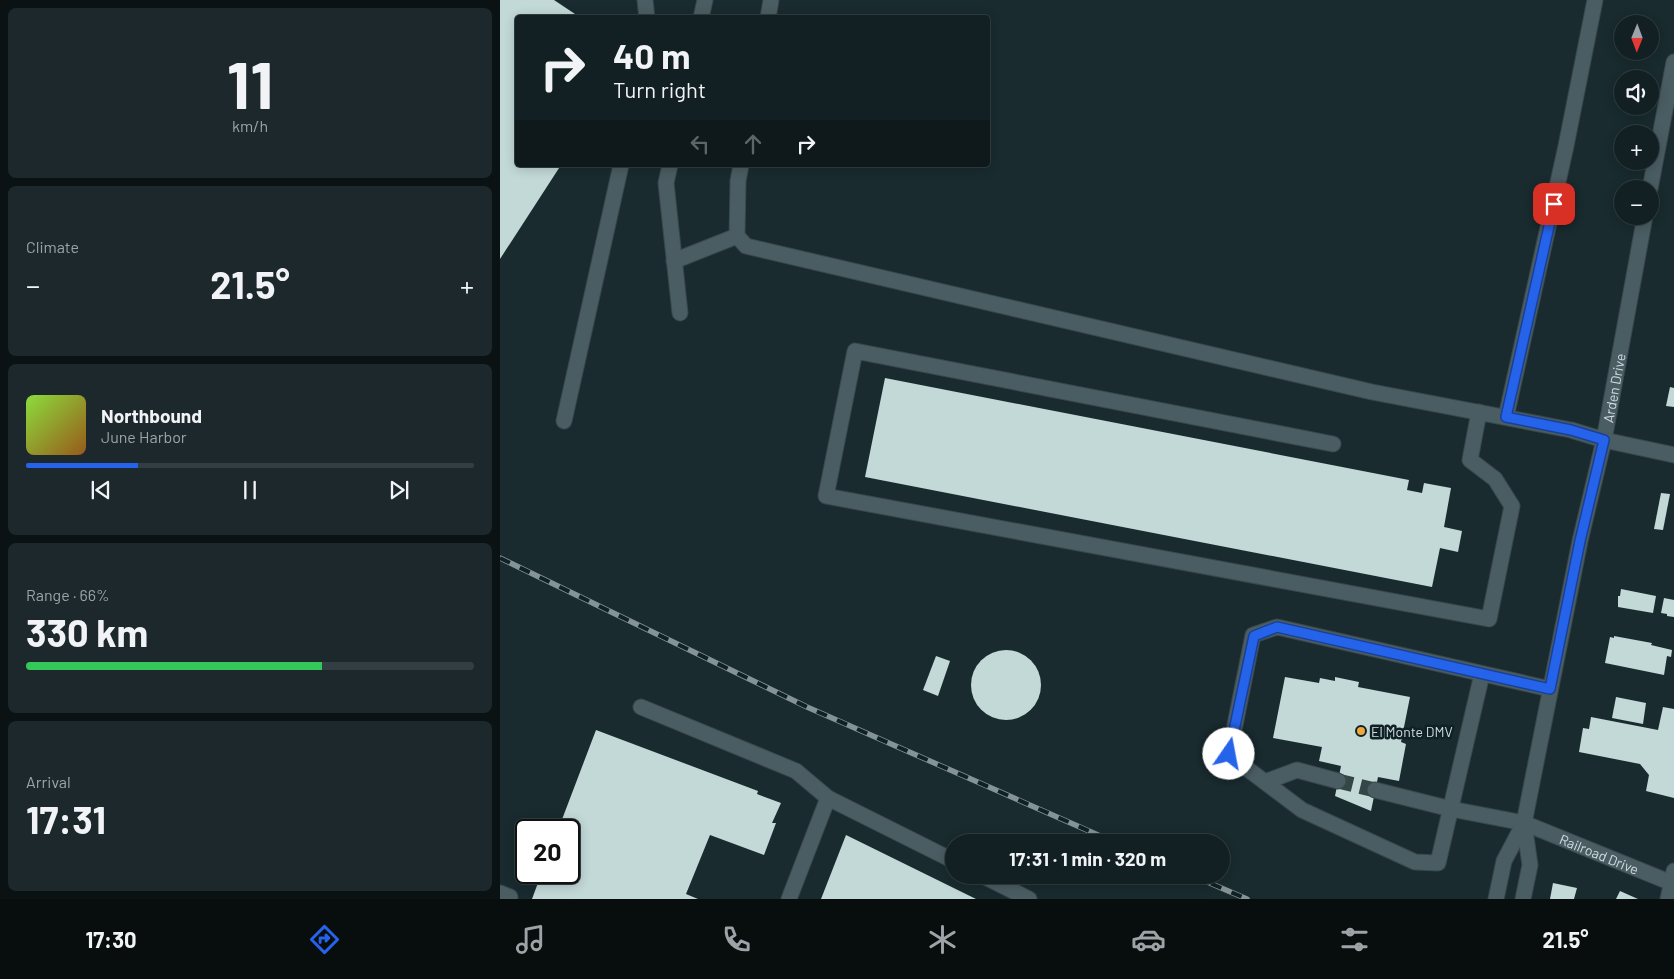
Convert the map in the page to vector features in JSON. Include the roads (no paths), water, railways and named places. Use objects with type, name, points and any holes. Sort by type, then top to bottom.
[{"type":"street","points":[[645,0],[647,15]]},
{"type":"street","points":[[702,15],[705,0]]},
{"type":"street","points":[[768,15],[771,0]]},
{"type":"street","points":[[1506,417],[1566,146],[1595,0]]},
{"type":"street","points":[[1652,180],[1674,62]]},
{"type":"street","points":[[564,421],[621,167]]},
{"type":"street","points":[[670,167],[666,183],[680,313]]},
{"type":"street","points":[[741,167],[738,181],[737,236],[746,246],[1372,392],[1571,430],[1604,440],[1674,455]]},
{"type":"street","name":"Arden Drive","points":[[1496,899],[1504,862],[1524,823],[1580,541],[1604,440],[1643,225]]},
{"type":"street","points":[[674,261],[737,236]]},
{"type":"street","points":[[1333,444],[855,351],[826,496],[1489,619],[1512,506],[1496,479],[1470,460],[1479,412]]},
{"type":"street","points":[[1482,674],[1438,863],[1415,862],[1302,810],[1229,754],[1254,636],[1277,627],[1550,689]]},
{"type":"street","points":[[641,707],[796,772],[828,798],[945,856]]},
{"type":"street","points":[[1265,782],[1297,770],[1338,781]]},
{"type":"street","name":"Railroad Drive","points":[[1375,790],[1451,809],[1524,823],[1673,880]]},
{"type":"street","points":[[789,899],[828,798]]},
{"type":"street","name":"Arden Drive","points":[[1523,899],[1530,865],[1524,823]]},
{"type":"street","points":[[1668,899],[1673,880]]},
{"type":"street","points":[[999,884],[1029,899]]},
{"type":"tunnel","points":[[1338,781],[1375,790]]},
{"type":"railway","points":[[500,558],[807,707],[1096,834]]},
{"type":"railway","points":[[1212,884],[1247,899]]},
{"type":"place","name":"El Monte DMV","points":[[1361,731]]}]
